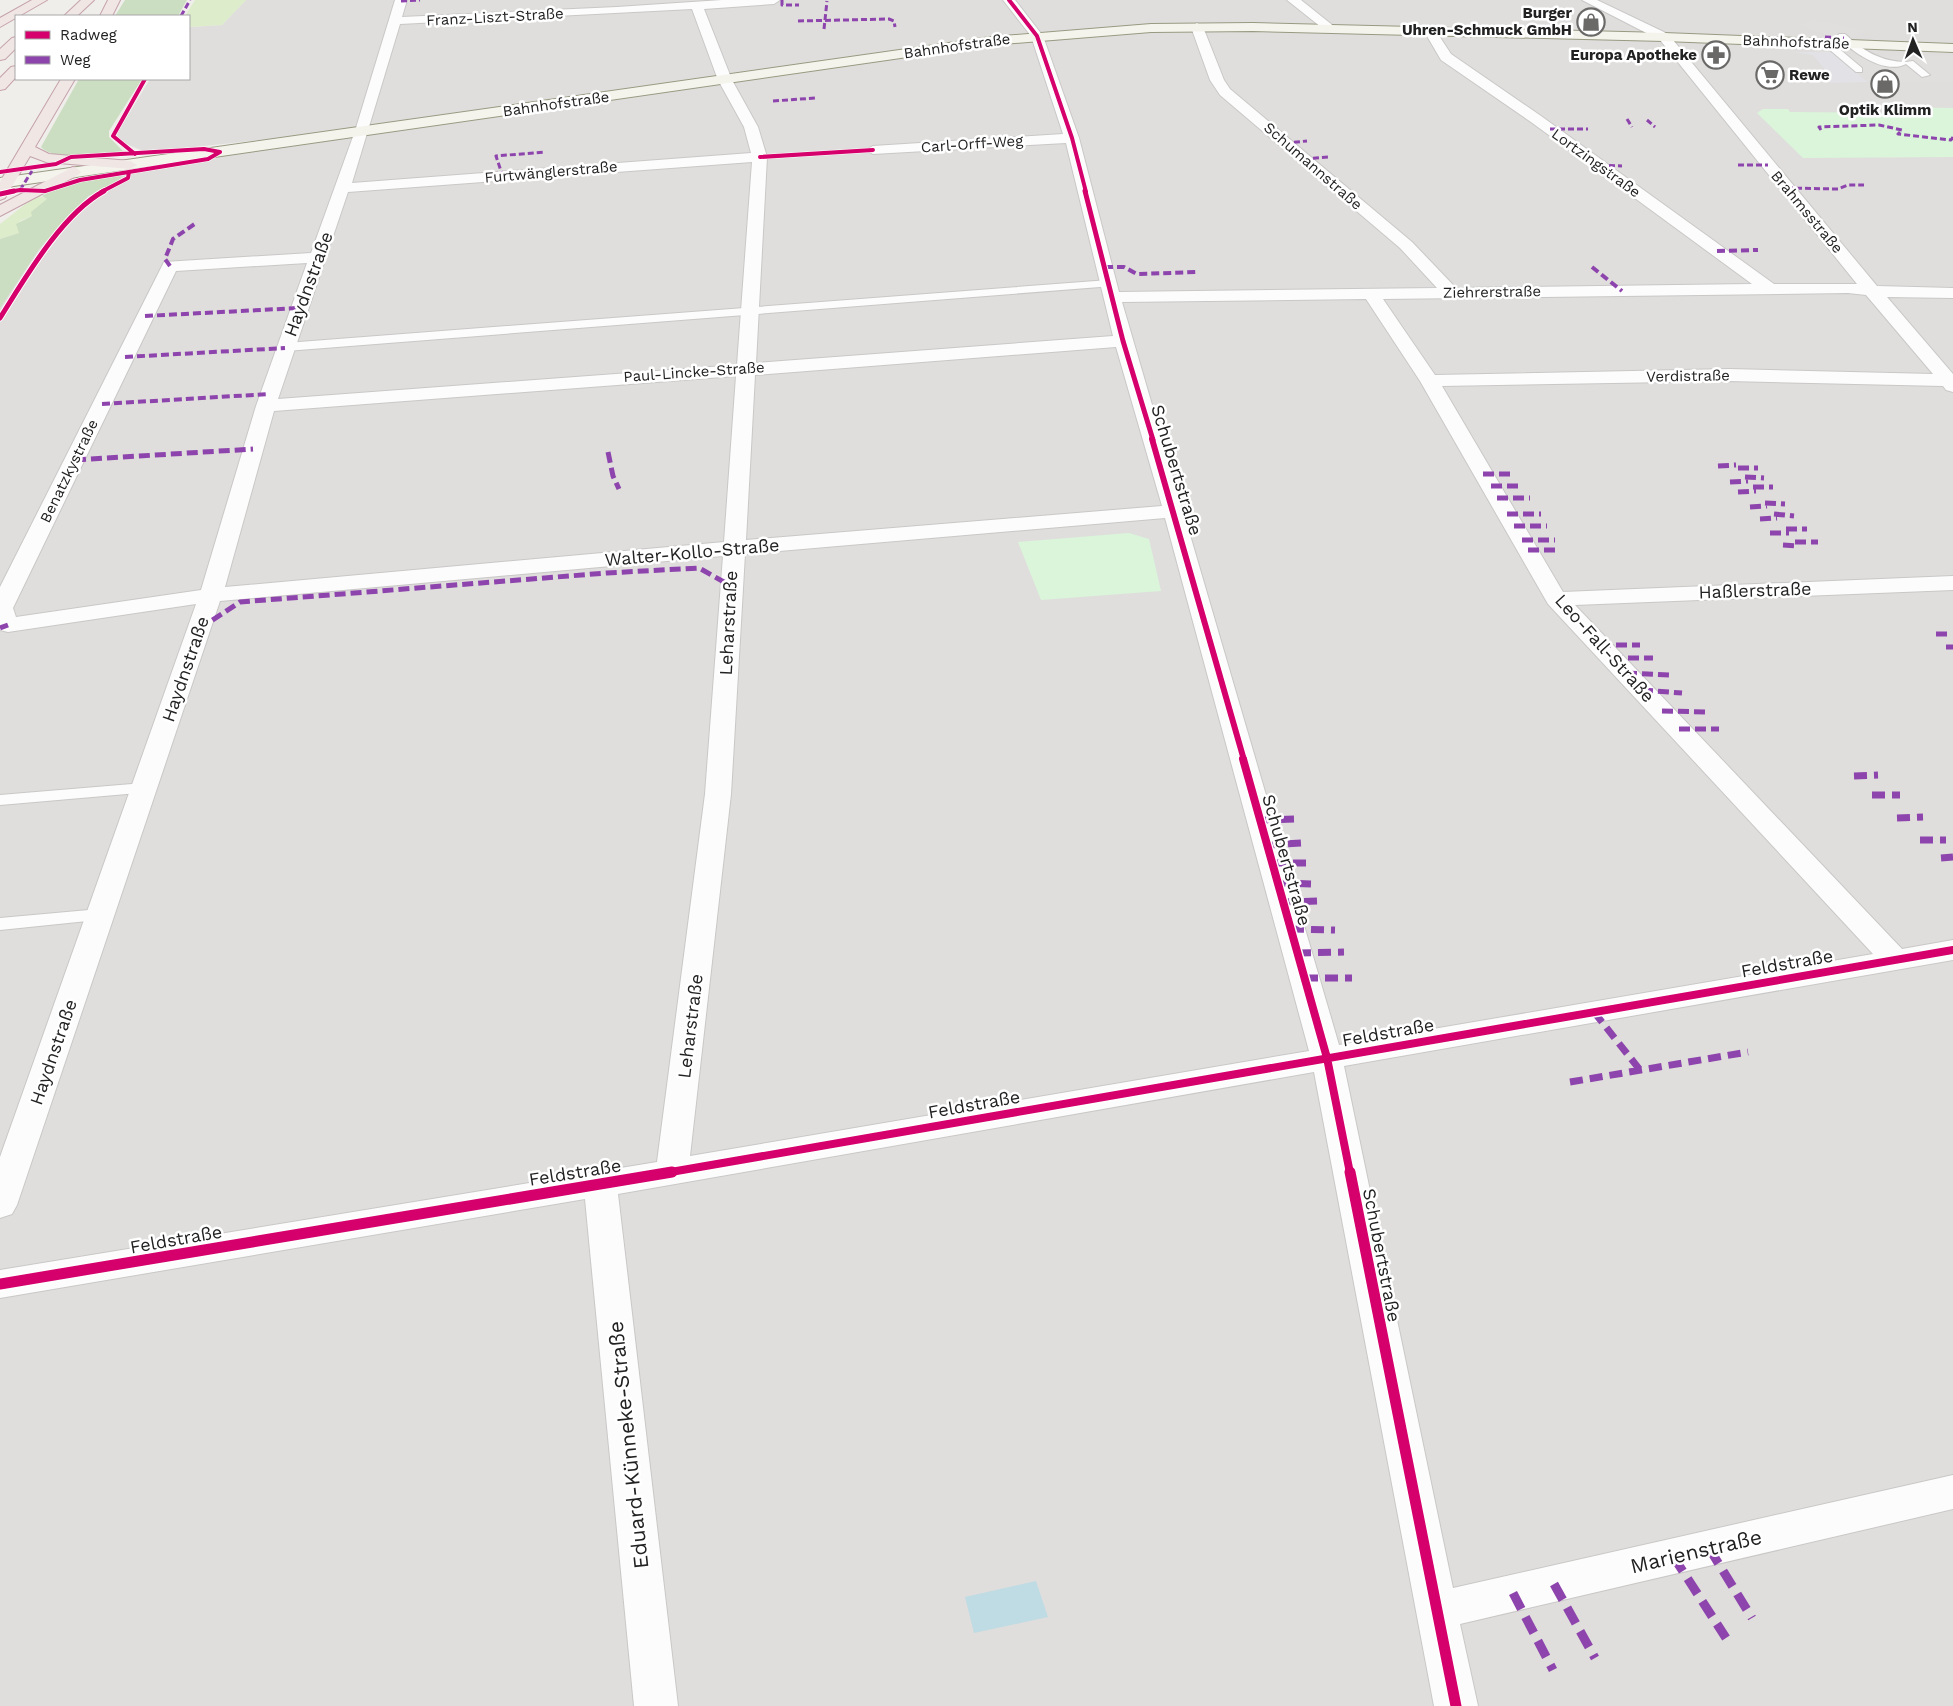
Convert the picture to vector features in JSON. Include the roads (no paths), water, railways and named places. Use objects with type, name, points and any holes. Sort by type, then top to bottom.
[{"type":"highway","points":[[0,23],[41,0]]},
{"type":"highway","points":[[71,15],[88,0]]},
{"type":"highway","points":[[106,15],[114,0]]},
{"type":"highway","points":[[0,56],[15,42]]},
{"type":"highway","points":[[0,86],[15,71]]},
{"type":"highway","points":[[2,187],[27,149],[67,80]]},
{"type":"highway","points":[[27,149],[46,158],[130,164]]},
{"type":"highway","points":[[0,210],[73,172]]},
{"type":"main road","name":"Bahnhofstraße","points":[[2,187],[73,172],[1037,36],[1197,27],[1330,28],[1827,43],[1846,40],[1953,48]]},
{"type":"street","name":"Haydnstraße","points":[[0,1205],[210,595],[266,406],[316,258],[343,188],[402,0]]},
{"type":"street","name":"Franz-Liszt-Straße","points":[[395,21],[616,5],[697,6],[774,0]]},
{"type":"street","name":"Schubertstraße","points":[[1009,0],[1037,36],[1072,138],[1123,341],[1174,511],[1328,1058],[1456,1706]]},
{"type":"street","points":[[1294,0],[1330,28]]},
{"type":"street","points":[[1588,0],[1595,0]]},
{"type":"street","points":[[1588,0],[1664,37]]},
{"type":"street","name":"Leharstraße","points":[[672,1172],[718,794],[733,548],[748,368],[760,157],[751,127],[725,80],[697,6]]},
{"type":"street","name":"Schumannstraße","points":[[1197,27],[1218,80],[1225,92],[1406,245],[1451,292]]},
{"type":"street","name":"Lortzingstraße","points":[[1430,31],[1446,57],[1536,119],[1770,289]]},
{"type":"street","name":"Brahmsstraße","points":[[1664,37],[1872,291],[1951,383]]},
{"type":"street","name":"Carl-Orff-Weg","points":[[873,150],[1072,138]]},
{"type":"street","name":"Furtwänglerstraße","points":[[343,188],[498,178],[618,166],[760,157]]},
{"type":"street","name":"Benatzkystraße","points":[[210,595],[8,625],[1,608],[170,266],[316,258]]},
{"type":"street","name":"Ziehrerstraße","points":[[1110,291],[1371,294],[1848,288],[1900,294],[1953,293]]},
{"type":"street","name":"Leo-Fall-Straße","points":[[1371,294],[1429,381],[1556,598],[1895,960]]},
{"type":"street","name":"Paul-Lincke-Straße","points":[[266,406],[1123,341]]},
{"type":"street","name":"Verdistraße","points":[[1429,381],[1729,375],[1951,383]]},
{"type":"street","name":"Walter-Kollo-Straße","points":[[210,595],[1174,511]]},
{"type":"street","name":"Haßlerstraße","points":[[1556,598],[1953,583]]},
{"type":"street","name":"Feldstraße","points":[[0,1284],[672,1172],[1953,950]]},
{"type":"street","name":"Eduard-Künneke-Straße","points":[[600,1184],[656,1706]]},
{"type":"street","name":"Marienstraße","points":[[1438,1610],[1953,1492]]},
{"type":"lane","points":[[1846,40],[1867,58],[1875,61],[1906,63],[1926,75]]},
{"type":"lane","points":[[1827,43],[1859,70]]},
{"type":"lane","points":[[286,346],[751,312],[1110,291]]},
{"type":"lane","points":[[0,800],[144,788]]},
{"type":"lane","points":[[0,924],[100,915]]},
{"type":"water","points":[[1036,1581],[1048,1617],[974,1633],[965,1597]]},
{"type":"place","name":"Burger Uhren-Schmuck GmbH","points":[[1591,22]]},
{"type":"place","name":"Europa Apotheke","points":[[1716,55]]},
{"type":"place","name":"Rewe","points":[[1770,75]]},
{"type":"place","name":"Optik Klimm","points":[[1885,84]]}]
